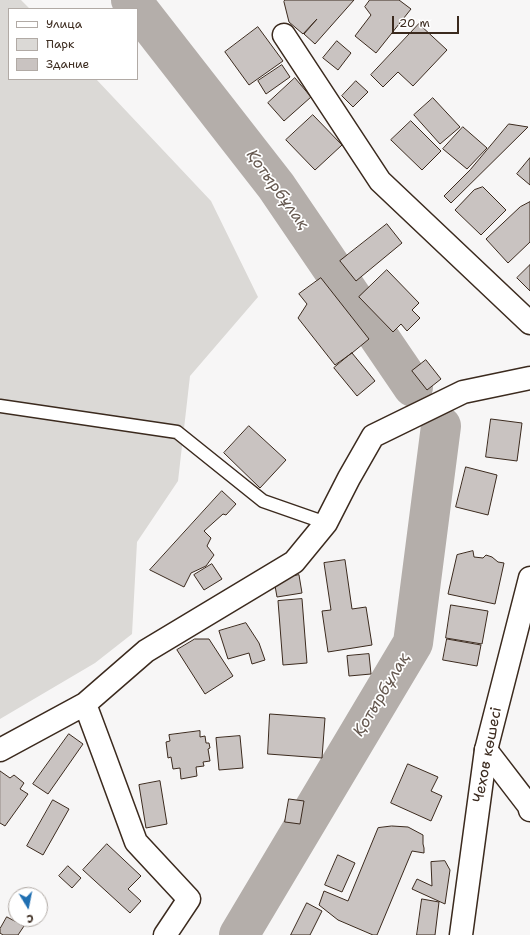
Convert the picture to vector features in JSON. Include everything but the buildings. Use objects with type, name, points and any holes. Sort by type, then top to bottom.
[{"type":"street","points":[[284,35],[380,181],[530,323]]},
{"type":"street","points":[[0,750],[84,704],[146,651],[294,562],[326,524],[349,478],[373,436],[463,392],[530,378]]},
{"type":"street","name":"Чехов көшесі","points":[[461,935],[486,750],[530,578]]},
{"type":"street","points":[[84,704],[136,842],[189,899],[165,935]]},
{"type":"street","points":[[486,750],[529,806],[530,810]]},
{"type":"lane","points":[[0,406],[177,432],[263,501],[326,524]]},
{"type":"green space","points":[[0,0],[21,0],[29,8],[8,8],[8,80],[97,80],[211,201],[258,297],[190,376],[178,481],[137,542],[132,634],[95,663],[0,719]]},
{"type":"waterway","name":"Қотырбұлақ","points":[[131,0],[137,8]]},
{"type":"waterway","name":"Қотырбұлақ","points":[[138,9],[276,186],[413,387]]},
{"type":"waterway","name":"Қотырбұлақ","points":[[239,935],[413,643],[441,426]]}]
